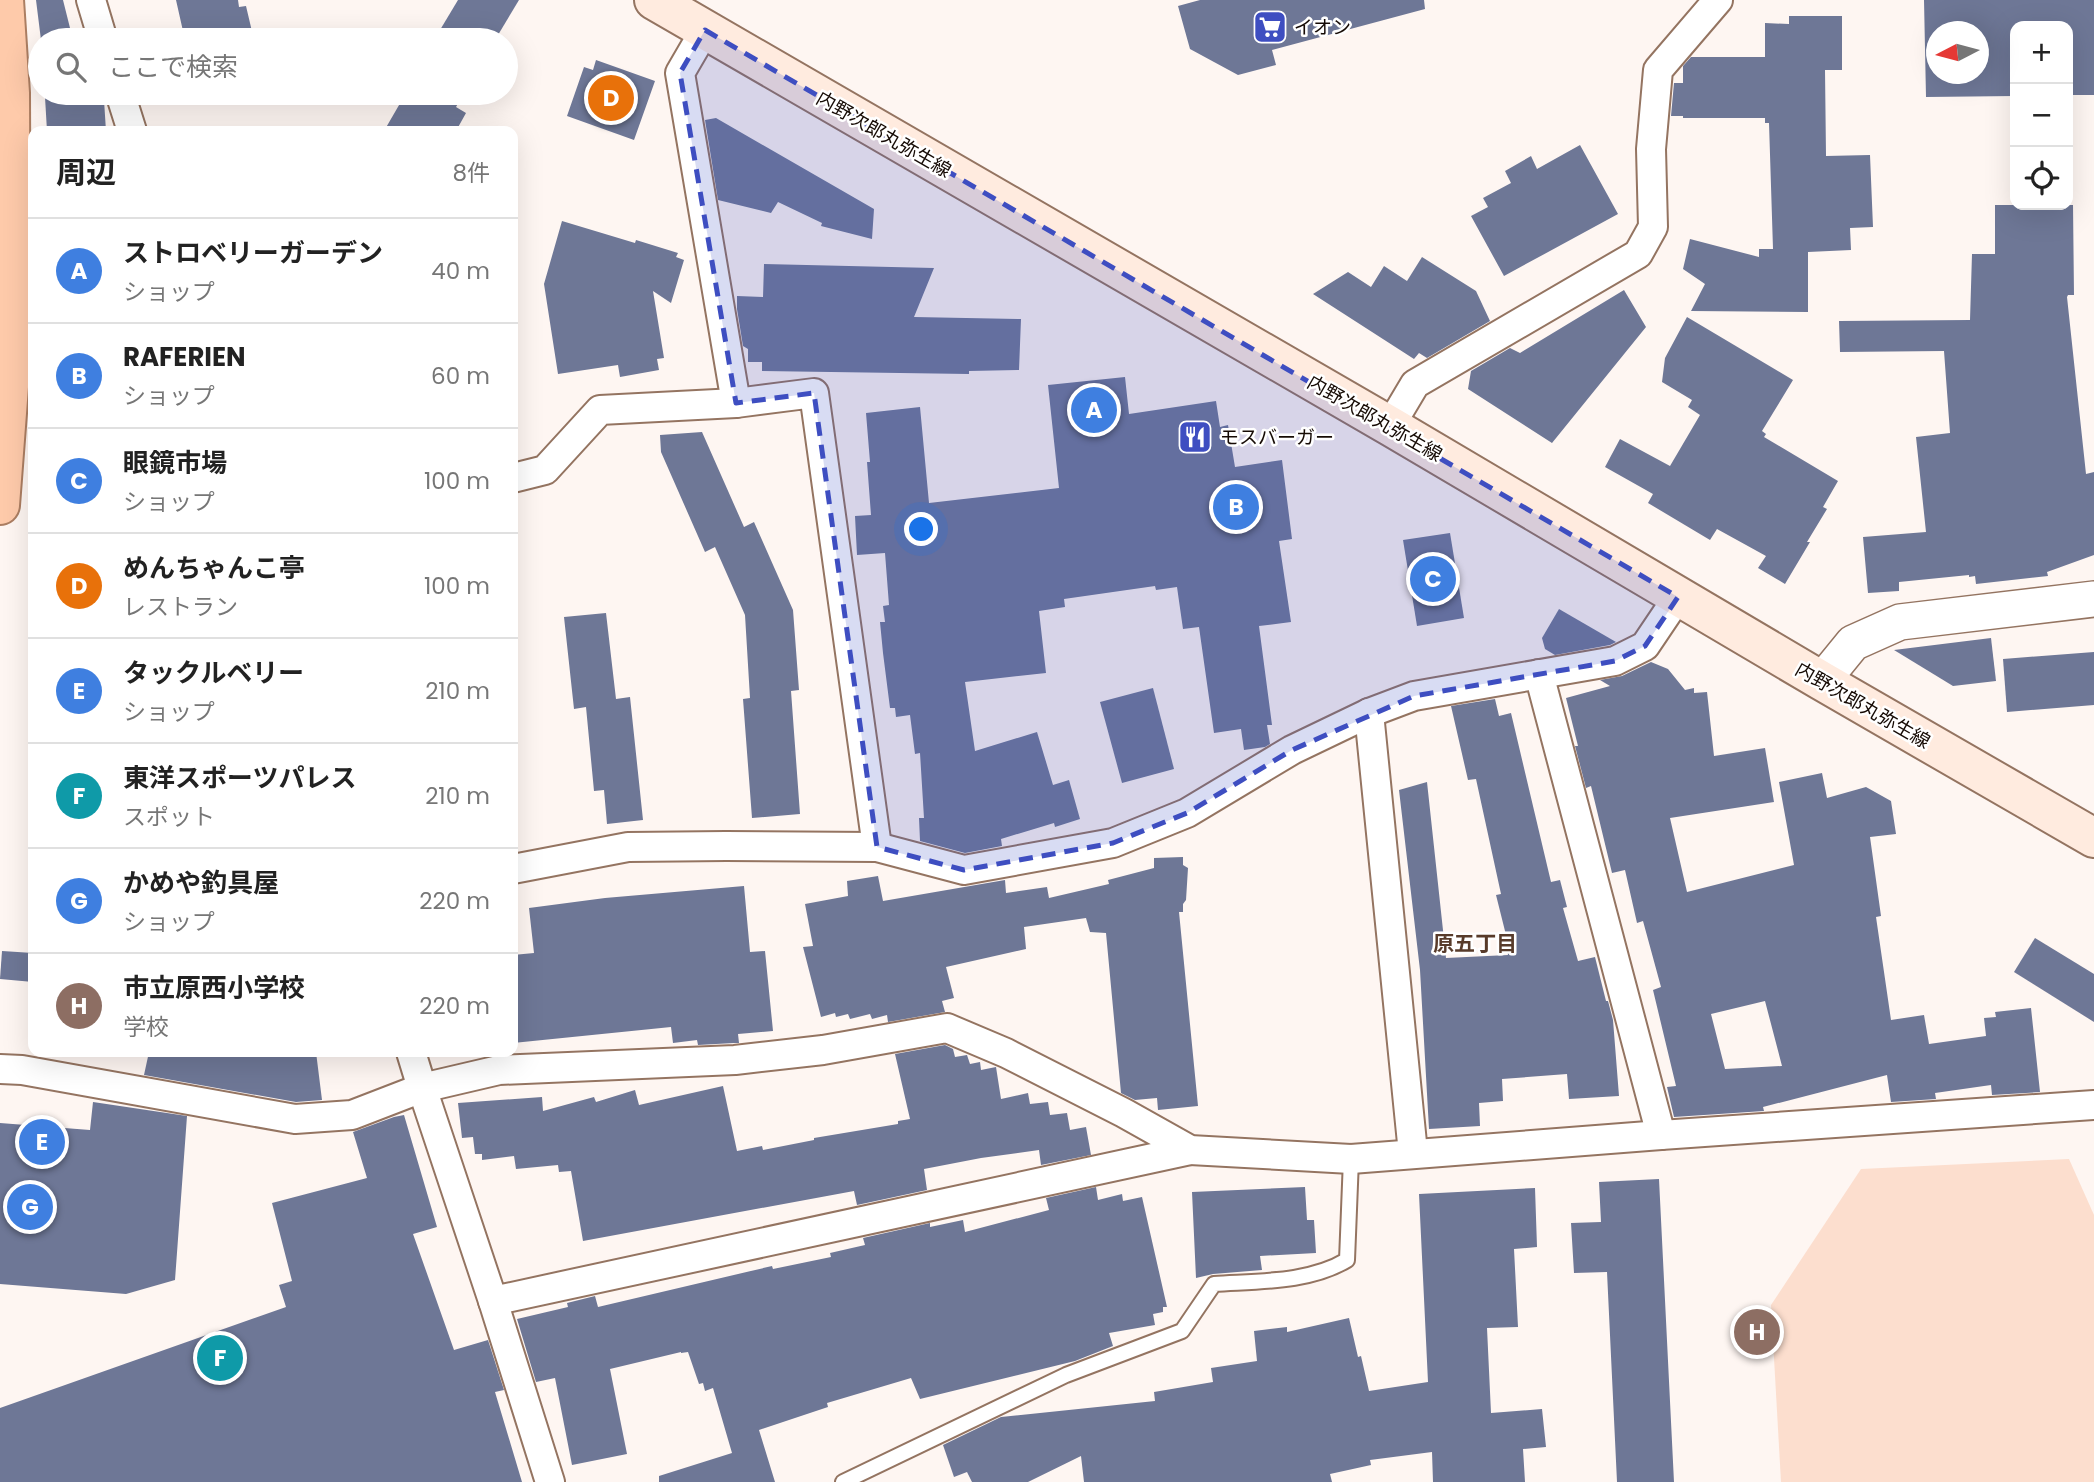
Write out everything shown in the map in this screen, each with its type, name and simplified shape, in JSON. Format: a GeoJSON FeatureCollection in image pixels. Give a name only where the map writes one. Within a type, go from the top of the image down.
{"type":"FeatureCollection","features":[{"type":"Feature","properties":{"kind":"highway"},"geometry":{"type":"LineString","coordinates":[[0,505],[11,360],[10,93],[4,0]]}},
{"type":"Feature","properties":{"kind":"main road","name":"内野次郎丸弥生線"},"geometry":{"type":"LineString","coordinates":[[654,0],[2094,838]]}},
{"type":"Feature","properties":{"kind":"street"},"geometry":{"type":"LineString","coordinates":[[91,0],[99,28]]}},
{"type":"Feature","properties":{"kind":"street"},"geometry":{"type":"LineString","coordinates":[[1390,426],[1415,384],[1638,254],[1653,227],[1651,149],[1658,70],[1718,0]]}},
{"type":"Feature","properties":{"kind":"street"},"geometry":{"type":"LineString","coordinates":[[705,30],[680,73],[736,402]]}},
{"type":"Feature","properties":{"kind":"street"},"geometry":{"type":"LineString","coordinates":[[124,105],[130,126]]}},
{"type":"Feature","properties":{"kind":"street"},"geometry":{"type":"LineString","coordinates":[[518,477],[545,470],[600,410],[736,402],[814,393],[877,848]]}},
{"type":"Feature","properties":{"kind":"street"},"geometry":{"type":"LineString","coordinates":[[518,868],[628,846],[877,848],[964,870],[1113,843],[1186,813],[1293,750],[1369,713],[1414,696],[1615,661],[1645,646],[1678,597]]}},
{"type":"Feature","properties":{"kind":"street"},"geometry":{"type":"LineString","coordinates":[[1822,681],[1853,643],[1900,622],[2094,599]]}},
{"type":"Feature","properties":{"kind":"street"},"geometry":{"type":"LineString","coordinates":[[1539,674],[1661,1135]]}},
{"type":"Feature","properties":{"kind":"street"},"geometry":{"type":"LineString","coordinates":[[1369,713],[1413,1153]]}},
{"type":"Feature","properties":{"kind":"street"},"geometry":{"type":"LineString","coordinates":[[0,1069],[22,1070],[295,1119],[352,1115],[422,1088],[499,1070],[735,1060],[823,1050],[947,1028],[1006,1053],[1190,1150]]}},
{"type":"Feature","properties":{"kind":"street"},"geometry":{"type":"LineString","coordinates":[[413,1057],[550,1482]]}},
{"type":"Feature","properties":{"kind":"street"},"geometry":{"type":"LineString","coordinates":[[493,1301],[1190,1150],[1350,1159],[2094,1105]]}},
{"type":"Feature","properties":{"kind":"lane"},"geometry":{"type":"LineString","coordinates":[[843,1482],[1066,1375],[1182,1331],[1214,1284],[1292,1278],[1334,1267],[1347,1260],[1350,1159]]}},
{"type":"Feature","properties":{"kind":"highlighted area"},"geometry":{"type":"Polygon","coordinates":[[[705,30],[1678,597],[1645,646],[1615,661],[1414,696],[1292,750],[1187,813],[1113,843],[964,870],[877,847],[814,393],[736,403],[680,73],[705,30]]]}},
{"type":"Feature","properties":{"kind":"shaded area"},"geometry":{"type":"Polygon","coordinates":[[[2069,1159],[2094,1215],[2094,1482],[1781,1482],[1771,1305],[1861,1169],[2069,1159]]]}},
{"type":"Feature","properties":{"kind":"building"},"geometry":{"type":"Polygon","coordinates":[[[36,0],[63,0],[70,28],[40,28],[36,0]]]}},
{"type":"Feature","properties":{"kind":"building"},"geometry":{"type":"Polygon","coordinates":[[[176,0],[238,0],[239,7],[246,6],[251,28],[182,28],[176,0]]]}},
{"type":"Feature","properties":{"kind":"building"},"geometry":{"type":"Polygon","coordinates":[[[458,0],[519,0],[502,28],[441,28],[458,0]]]}},
{"type":"Feature","properties":{"kind":"building","name":"イオン"},"geometry":{"type":"Polygon","coordinates":[[[1200,0],[1424,0],[1425,9],[1272,50],[1276,65],[1238,75],[1190,49],[1178,6],[1200,0]]]}},
{"type":"Feature","properties":{"kind":"building"},"geometry":{"type":"Polygon","coordinates":[[[1924,0],[2094,0],[2094,95],[2073,95],[2073,21],[2010,21],[2010,96],[1926,97],[1924,0]]]}},
{"type":"Feature","properties":{"kind":"building"},"geometry":{"type":"Polygon","coordinates":[[[1789,16],[1842,16],[1842,70],[1825,70],[1826,156],[1870,155],[1873,227],[1850,228],[1851,250],[1808,252],[1808,312],[1691,311],[1705,284],[1683,269],[1690,239],[1759,257],[1759,249],[1773,249],[1769,123],[1765,123],[1765,118],[1671,116],[1674,83],[1683,83],[1683,66],[1691,57],[1765,57],[1765,23],[1789,24],[1789,16]]]}},
{"type":"Feature","properties":{"kind":"building"},"geometry":{"type":"Polygon","coordinates":[[[596,60],[655,81],[634,140],[567,116],[584,67],[593,70],[596,60]]]}},
{"type":"Feature","properties":{"kind":"building"},"geometry":{"type":"Polygon","coordinates":[[[45,105],[104,105],[106,126],[47,126],[45,105]]]}},
{"type":"Feature","properties":{"kind":"building"},"geometry":{"type":"Polygon","coordinates":[[[399,105],[457,105],[456,107],[466,113],[459,126],[387,126],[399,105]]]}},
{"type":"Feature","properties":{"kind":"building"},"geometry":{"type":"Polygon","coordinates":[[[716,118],[874,209],[872,239],[821,226],[822,223],[778,202],[771,213],[718,200],[705,120],[716,118]]]}},
{"type":"Feature","properties":{"kind":"building"},"geometry":{"type":"Polygon","coordinates":[[[1580,145],[1618,214],[1504,276],[1471,216],[1488,207],[1483,198],[1511,183],[1505,171],[1531,156],[1537,169],[1580,145]]]}},
{"type":"Feature","properties":{"kind":"building"},"geometry":{"type":"Polygon","coordinates":[[[1995,205],[2010,205],[2010,210],[2073,210],[2073,205],[2074,295],[2067,297],[2086,474],[2094,472],[2094,555],[2047,572],[2048,576],[1976,584],[1975,576],[1969,575],[1899,582],[1899,591],[1868,593],[1863,537],[1926,532],[1916,437],[1950,433],[1944,351],[1840,352],[1839,321],[1970,320],[1972,254],[1995,254],[1995,205]]]}},
{"type":"Feature","properties":{"kind":"building"},"geometry":{"type":"Polygon","coordinates":[[[562,221],[678,253],[676,257],[684,260],[671,303],[653,291],[664,358],[657,359],[659,370],[620,377],[618,365],[558,374],[544,284],[562,221]]]}},
{"type":"Feature","properties":{"kind":"building"},"geometry":{"type":"Polygon","coordinates":[[[1422,257],[1476,291],[1490,321],[1427,358],[1419,353],[1414,359],[1313,294],[1348,272],[1371,287],[1384,266],[1407,281],[1422,257]]]}},
{"type":"Feature","properties":{"kind":"building"},"geometry":{"type":"Polygon","coordinates":[[[764,264],[934,268],[914,317],[1021,319],[1019,370],[969,371],[969,374],[762,371],[762,362],[748,362],[748,349],[743,346],[737,296],[763,297],[764,264]]]}},
{"type":"Feature","properties":{"kind":"building"},"geometry":{"type":"Polygon","coordinates":[[[1624,290],[1646,327],[1552,443],[1468,389],[1471,371],[1510,348],[1520,353],[1624,290]]]}},
{"type":"Feature","properties":{"kind":"building"},"geometry":{"type":"Polygon","coordinates":[[[1687,317],[1793,380],[1762,431],[1766,434],[1764,437],[1838,481],[1823,507],[1827,509],[1785,584],[1758,568],[1766,556],[1717,529],[1710,540],[1648,503],[1653,494],[1605,467],[1620,439],[1670,466],[1700,415],[1688,407],[1692,400],[1662,382],[1665,358],[1687,317]]]}},
{"type":"Feature","properties":{"kind":"building"},"geometry":{"type":"Polygon","coordinates":[[[1125,377],[1129,414],[1216,401],[1220,427],[1228,425],[1235,467],[1282,460],[1292,539],[1279,541],[1291,622],[1259,626],[1272,725],[1267,725],[1270,744],[1244,750],[1241,729],[1214,733],[1199,627],[1183,629],[1177,587],[1156,590],[1155,586],[1064,599],[1065,607],[1039,611],[1046,673],[965,682],[975,751],[1037,732],[1053,785],[1069,780],[1080,819],[1055,827],[1054,823],[1001,839],[1002,846],[965,853],[920,841],[919,818],[924,818],[920,753],[915,754],[910,715],[896,717],[895,708],[890,708],[883,653],[880,622],[885,622],[883,606],[889,605],[885,553],[857,555],[855,516],[871,515],[866,413],[920,407],[929,503],[1059,488],[1048,385],[1125,377]]]}},
{"type":"Feature","properties":{"kind":"building"},"geometry":{"type":"Polygon","coordinates":[[[702,432],[744,527],[754,522],[793,610],[799,690],[791,691],[800,814],[752,818],[743,699],[750,698],[745,615],[715,547],[705,552],[661,452],[660,435],[702,432]]]}},
{"type":"Feature","properties":{"kind":"building"},"geometry":{"type":"Polygon","coordinates":[[[1450,533],[1464,618],[1417,626],[1403,540],[1450,533]]]}},
{"type":"Feature","properties":{"kind":"building"},"geometry":{"type":"Polygon","coordinates":[[[1559,609],[1616,642],[1555,655],[1545,649],[1542,638],[1559,609]]]}},
{"type":"Feature","properties":{"kind":"building"},"geometry":{"type":"Polygon","coordinates":[[[606,613],[616,699],[630,697],[643,820],[607,824],[604,790],[594,791],[586,707],[574,709],[564,617],[606,613]]]}},
{"type":"Feature","properties":{"kind":"building"},"geometry":{"type":"Polygon","coordinates":[[[1991,638],[1996,681],[1953,686],[1894,650],[1991,638]]]}},
{"type":"Feature","properties":{"kind":"building"},"geometry":{"type":"Polygon","coordinates":[[[2094,652],[2094,705],[2007,712],[2003,659],[2094,652]]]}},
{"type":"Feature","properties":{"kind":"building"},"geometry":{"type":"Polygon","coordinates":[[[1651,662],[1668,669],[1685,690],[1694,688],[1694,693],[1707,692],[1714,756],[1765,748],[1774,802],[1670,818],[1687,892],[1794,865],[1779,782],[1822,773],[1827,798],[1866,787],[1891,801],[1896,834],[1870,837],[1881,916],[1876,917],[1891,1020],[1924,1015],[1929,1044],[1986,1036],[1984,1018],[1996,1017],[1995,1012],[2031,1008],[2040,1092],[1992,1095],[1991,1085],[1935,1093],[1936,1099],[1891,1102],[1887,1075],[1763,1107],[1764,1111],[1674,1117],[1667,1087],[1676,1086],[1653,990],[1661,987],[1643,921],[1637,923],[1625,870],[1612,873],[1591,786],[1586,788],[1566,698],[1610,686],[1600,680],[1622,676],[1651,662]],[[1765,1001],[1711,1014],[1725,1069],[1782,1066],[1765,1001]]]}},
{"type":"Feature","properties":{"kind":"building"},"geometry":{"type":"Polygon","coordinates":[[[1153,688],[1174,769],[1122,783],[1100,702],[1153,688]]]}},
{"type":"Feature","properties":{"kind":"building"},"geometry":{"type":"Polygon","coordinates":[[[1495,699],[1499,716],[1511,713],[1551,882],[1560,880],[1567,907],[1563,908],[1578,961],[1595,957],[1613,1020],[1619,1096],[1569,1099],[1567,1074],[1502,1079],[1503,1101],[1479,1103],[1480,1126],[1429,1129],[1420,970],[1399,790],[1427,782],[1446,958],[1508,955],[1496,895],[1501,894],[1476,779],[1468,780],[1451,706],[1495,699]]]}},
{"type":"Feature","properties":{"kind":"building"},"geometry":{"type":"Polygon","coordinates":[[[1183,857],[1183,865],[1188,868],[1186,900],[1183,912],[1179,912],[1198,1106],[1158,1110],[1157,1098],[1135,1100],[1121,1093],[1106,933],[1090,932],[1086,918],[1024,927],[1026,949],[946,967],[954,998],[942,1001],[945,1012],[888,1022],[887,1015],[872,1019],[870,1014],[850,1019],[848,1014],[836,1017],[835,1013],[821,1017],[803,947],[813,946],[805,904],[848,896],[847,881],[878,876],[883,901],[1005,880],[1006,893],[1047,887],[1049,898],[1109,884],[1108,880],[1154,868],[1154,858],[1183,857]]]}},
{"type":"Feature","properties":{"kind":"building"},"geometry":{"type":"Polygon","coordinates":[[[744,886],[750,952],[765,951],[773,1031],[738,1034],[739,1043],[698,1045],[697,1040],[673,1043],[671,1027],[518,1042],[518,955],[534,953],[529,908],[605,898],[744,886]]]}},
{"type":"Feature","properties":{"kind":"building"},"geometry":{"type":"Polygon","coordinates":[[[2035,938],[2094,974],[2094,1022],[2014,972],[2035,938]]]}},
{"type":"Feature","properties":{"kind":"building"},"geometry":{"type":"Polygon","coordinates":[[[2,951],[28,953],[28,982],[0,979],[2,951]]]}},
{"type":"Feature","properties":{"kind":"building"},"geometry":{"type":"Polygon","coordinates":[[[945,1045],[953,1049],[955,1057],[967,1055],[970,1064],[980,1062],[981,1070],[996,1067],[1001,1099],[1028,1093],[1030,1104],[1048,1102],[1050,1115],[1067,1113],[1070,1130],[1086,1127],[1091,1155],[1041,1165],[1039,1150],[981,1158],[924,1169],[927,1190],[857,1205],[854,1191],[583,1241],[571,1171],[559,1172],[558,1165],[516,1169],[514,1156],[482,1160],[482,1154],[475,1154],[473,1137],[462,1138],[458,1103],[542,1097],[543,1111],[594,1097],[596,1102],[635,1090],[639,1105],[723,1086],[737,1151],[762,1146],[763,1150],[814,1138],[898,1124],[898,1121],[910,1119],[895,1054],[945,1045]]]}},
{"type":"Feature","properties":{"kind":"building"},"geometry":{"type":"Polygon","coordinates":[[[148,1057],[317,1057],[322,1100],[296,1102],[144,1075],[148,1057]]]}},
{"type":"Feature","properties":{"kind":"building"},"geometry":{"type":"Polygon","coordinates":[[[93,1102],[187,1116],[175,1280],[126,1294],[0,1284],[0,1123],[90,1130],[93,1102]]]}},
{"type":"Feature","properties":{"kind":"building"},"geometry":{"type":"Polygon","coordinates":[[[404,1115],[437,1227],[413,1234],[454,1350],[488,1340],[504,1390],[495,1392],[522,1482],[0,1482],[0,1408],[286,1307],[279,1285],[292,1281],[272,1203],[367,1178],[353,1132],[404,1115]]]}},
{"type":"Feature","properties":{"kind":"building"},"geometry":{"type":"Polygon","coordinates":[[[1659,1179],[1674,1482],[1617,1482],[1607,1272],[1574,1273],[1571,1223],[1601,1222],[1599,1182],[1659,1179]]]}},
{"type":"Feature","properties":{"kind":"building"},"geometry":{"type":"Polygon","coordinates":[[[1096,1187],[1098,1200],[1122,1194],[1123,1201],[1142,1197],[1167,1307],[1163,1307],[1163,1312],[1153,1314],[1155,1325],[1109,1333],[1113,1346],[1075,1361],[920,1399],[911,1378],[827,1403],[828,1407],[759,1430],[775,1482],[659,1482],[659,1476],[732,1453],[713,1388],[705,1391],[703,1383],[699,1384],[688,1352],[610,1369],[627,1454],[572,1465],[555,1378],[536,1382],[517,1319],[568,1307],[567,1303],[595,1296],[598,1307],[772,1266],[773,1269],[831,1257],[830,1253],[865,1245],[863,1238],[930,1223],[930,1227],[963,1220],[965,1232],[1049,1210],[1046,1198],[1096,1187]]]}},
{"type":"Feature","properties":{"kind":"building"},"geometry":{"type":"Polygon","coordinates":[[[1305,1187],[1307,1220],[1314,1220],[1316,1253],[1260,1256],[1262,1270],[1196,1278],[1192,1192],[1305,1187]]]}},
{"type":"Feature","properties":{"kind":"building"},"geometry":{"type":"Polygon","coordinates":[[[1535,1188],[1537,1247],[1514,1249],[1518,1327],[1487,1328],[1491,1413],[1542,1409],[1546,1447],[1523,1449],[1525,1482],[1433,1482],[1432,1452],[1370,1460],[1371,1465],[1330,1474],[1332,1482],[1084,1482],[1081,1456],[1028,1482],[972,1482],[967,1472],[954,1477],[943,1445],[1001,1417],[1155,1401],[1154,1392],[1213,1382],[1211,1368],[1257,1361],[1254,1331],[1287,1327],[1287,1332],[1349,1318],[1369,1391],[1428,1382],[1419,1194],[1535,1188]]]}},
{"type":"Feature","properties":{"kind":"place","name":"イオン"},"geometry":{"type":"Point","coordinates":[1270,27]}},
{"type":"Feature","properties":{"kind":"place","name":"めんちゃんこ亭"},"geometry":{"type":"Point","coordinates":[611,98]}},
{"type":"Feature","properties":{"kind":"place","name":"ストロベリーガーデン"},"geometry":{"type":"Point","coordinates":[1094,410]}},
{"type":"Feature","properties":{"kind":"place","name":"モスバーガー"},"geometry":{"type":"Point","coordinates":[1195,437]}},
{"type":"Feature","properties":{"kind":"place","name":"RAFERIEN"},"geometry":{"type":"Point","coordinates":[1236,507]}},
{"type":"Feature","properties":{"kind":"place","name":"眼鏡市場"},"geometry":{"type":"Point","coordinates":[1433,579]}},
{"type":"Feature","properties":{"kind":"place","name":"タックルベリー"},"geometry":{"type":"Point","coordinates":[42,1142]}},
{"type":"Feature","properties":{"kind":"place","name":"かめや釣具屋"},"geometry":{"type":"Point","coordinates":[30,1207]}},
{"type":"Feature","properties":{"kind":"place","name":"市立原西小学校"},"geometry":{"type":"Point","coordinates":[1757,1332]}},
{"type":"Feature","properties":{"kind":"place","name":"東洋スポーツパレス"},"geometry":{"type":"Point","coordinates":[220,1358]}},
{"type":"Feature","properties":{"kind":"district","name":"原五丁目"},"geometry":{"type":"Point","coordinates":[1475,944]}}]}
